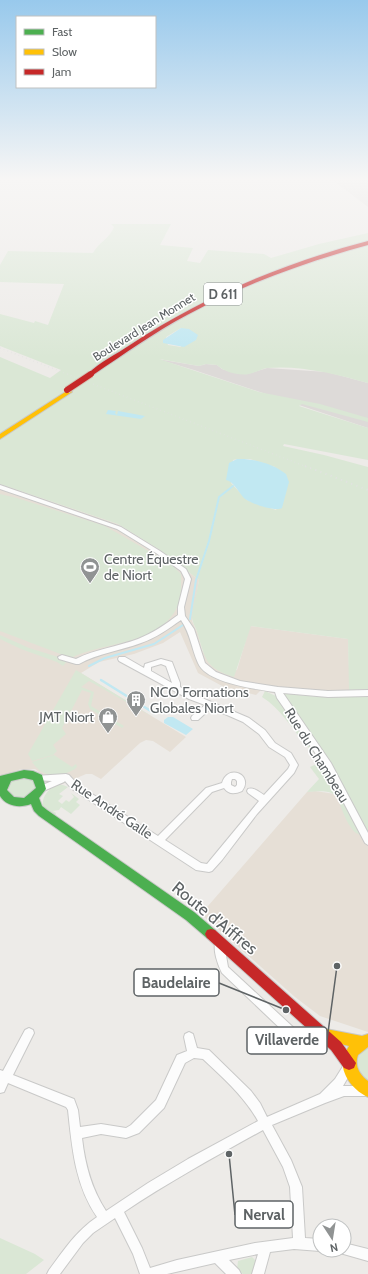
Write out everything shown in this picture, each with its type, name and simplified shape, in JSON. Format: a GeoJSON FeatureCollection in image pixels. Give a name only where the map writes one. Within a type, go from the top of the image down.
{"type":"FeatureCollection","features":[{"type":"Feature","properties":{"kind":"main road","name":"Boulevard Jean Monnet"},"geometry":{"type":"LineString","coordinates":[[0,436],[158,331],[222,297],[291,268],[368,243]]}},
{"type":"Feature","properties":{"kind":"main road"},"geometry":{"type":"LineString","coordinates":[[22,772],[31,773],[38,778],[42,785],[41,789],[34,798],[20,803],[3,800],[1,789],[4,779],[22,772]]}},
{"type":"Feature","properties":{"kind":"main road","name":"Route d'Aiffres"},"geometry":{"type":"LineString","coordinates":[[34,798],[40,810],[165,898],[219,940],[336,1046],[349,1065],[356,1081],[368,1090]]}},
{"type":"Feature","properties":{"kind":"main road","name":"Route d'Aiffres"},"geometry":{"type":"LineString","coordinates":[[20,803],[55,828],[79,838]]}},
{"type":"Feature","properties":{"kind":"main road"},"geometry":{"type":"LineString","coordinates":[[323,1034],[364,1041]]}},
{"type":"Feature","properties":{"kind":"main road"},"geometry":{"type":"LineString","coordinates":[[349,1065],[352,1050],[364,1041]]}},
{"type":"Feature","properties":{"kind":"street"},"geometry":{"type":"LineString","coordinates":[[0,487],[119,528],[158,552],[186,572],[188,579],[182,607],[182,616],[191,630],[202,664],[213,674],[239,683],[278,690],[322,694],[368,693]]}},
{"type":"Feature","properties":{"kind":"street"},"geometry":{"type":"LineString","coordinates":[[62,657],[76,662],[95,653],[141,641],[164,629],[182,616]]}},
{"type":"Feature","properties":{"kind":"street"},"geometry":{"type":"LineString","coordinates":[[122,659],[210,705],[232,713],[253,724],[272,745],[288,755],[294,766],[291,772],[265,800],[251,791]]}},
{"type":"Feature","properties":{"kind":"street"},"geometry":{"type":"LineString","coordinates":[[147,672],[148,666],[161,661],[169,664],[176,683],[176,688]]}},
{"type":"Feature","properties":{"kind":"street","name":"Rue du Chambeau"},"geometry":{"type":"LineString","coordinates":[[278,690],[280,696],[328,765],[368,841]]}},
{"type":"Feature","properties":{"kind":"street"},"geometry":{"type":"LineString","coordinates":[[195,718],[210,705]]}},
{"type":"Feature","properties":{"kind":"street","name":"Rue André Galle"},"geometry":{"type":"LineString","coordinates":[[66,777],[75,787],[199,867],[208,868],[265,800]]}},
{"type":"Feature","properties":{"kind":"street","name":"Rue André Galle"},"geometry":{"type":"LineString","coordinates":[[38,778],[66,777]]}},
{"type":"Feature","properties":{"kind":"street","name":"Rue André Galle"},"geometry":{"type":"LineString","coordinates":[[41,789],[66,777]]}},
{"type":"Feature","properties":{"kind":"street","name":"Rue André Galle"},"geometry":{"type":"LineString","coordinates":[[159,841],[209,790],[225,785]]}},
{"type":"Feature","properties":{"kind":"street"},"geometry":{"type":"LineString","coordinates":[[219,940],[222,963],[225,970],[290,1031],[298,1036],[310,1038],[323,1034]]}},
{"type":"Feature","properties":{"kind":"street"},"geometry":{"type":"LineString","coordinates":[[0,1088],[3,1076],[29,1033]]}},
{"type":"Feature","properties":{"kind":"street"},"geometry":{"type":"LineString","coordinates":[[189,1037],[192,1053]]}},
{"type":"Feature","properties":{"kind":"street"},"geometry":{"type":"LineString","coordinates":[[76,1133],[101,1129],[126,1133],[135,1129],[162,1101],[181,1059],[192,1053],[200,1053],[209,1057],[247,1095],[265,1123],[296,1187],[299,1242]]}},
{"type":"Feature","properties":{"kind":"street"},"geometry":{"type":"LineString","coordinates":[[324,1098],[339,1083],[349,1065]]}},
{"type":"Feature","properties":{"kind":"street"},"geometry":{"type":"LineString","coordinates":[[3,1076],[68,1101],[73,1110],[83,1181],[98,1210],[104,1218]]}},
{"type":"Feature","properties":{"kind":"street"},"geometry":{"type":"LineString","coordinates":[[53,1274],[79,1239],[104,1218],[192,1163],[265,1123],[324,1098],[344,1091],[368,1090]]}},
{"type":"Feature","properties":{"kind":"street"},"geometry":{"type":"LineString","coordinates":[[117,1210],[138,1252],[146,1274]]}},
{"type":"Feature","properties":{"kind":"street"},"geometry":{"type":"LineString","coordinates":[[152,1274],[174,1265],[299,1242],[312,1244]]}},
{"type":"Feature","properties":{"kind":"street"},"geometry":{"type":"LineString","coordinates":[[258,1274],[265,1248]]}},
{"type":"Feature","properties":{"kind":"street"},"geometry":{"type":"LineString","coordinates":[[352,1251],[368,1255]]}},
{"type":"Feature","properties":{"kind":"street"},"geometry":{"type":"LineString","coordinates":[[217,1257],[235,1274]]}},
{"type":"Feature","properties":{"kind":"shaded area"},"geometry":{"type":"Polygon","coordinates":[[[157,359],[199,366],[206,364],[217,365],[222,369],[240,374],[251,373],[267,368],[327,372],[368,383],[368,428],[194,370],[157,359]]]}},
{"type":"Feature","properties":{"kind":"shaded area"},"geometry":{"type":"Polygon","coordinates":[[[0,484],[118,524],[160,550],[199,580],[192,621],[198,634],[202,650],[211,665],[225,674],[237,670],[250,626],[348,639],[350,697],[271,693],[261,690],[256,695],[224,687],[198,673],[180,632],[163,643],[134,654],[99,662],[81,673],[186,737],[170,752],[153,741],[146,740],[140,743],[101,779],[92,774],[86,774],[49,790],[43,775],[35,769],[21,769],[0,777],[0,484]]]}},
{"type":"Feature","properties":{"kind":"shaded area"},"geometry":{"type":"Polygon","coordinates":[[[315,791],[335,794],[339,798],[348,822],[368,837],[368,1032],[320,1016],[295,997],[201,914],[307,792],[315,791]]]}},
{"type":"Feature","properties":{"kind":"green space"},"geometry":{"type":"Polygon","coordinates":[[[105,239],[163,239],[160,245],[193,248],[187,261],[200,263],[208,250],[264,254],[271,258],[339,239],[368,239],[368,383],[305,369],[280,367],[262,369],[245,374],[236,374],[217,365],[206,364],[199,366],[159,359],[259,392],[320,404],[368,418],[368,422],[302,404],[299,406],[368,428],[368,460],[284,444],[283,446],[368,467],[368,689],[349,690],[348,639],[251,626],[234,677],[212,667],[203,651],[192,619],[199,580],[160,550],[118,524],[0,484],[0,357],[50,378],[61,370],[0,346],[0,314],[48,325],[64,284],[0,282],[0,265],[8,251],[93,253],[105,239]],[[181,328],[166,337],[168,345],[181,347],[181,328]],[[250,459],[233,460],[231,483],[247,500],[276,510],[287,488],[275,467],[250,459]]]}},
{"type":"Feature","properties":{"kind":"green space","name":"Centre Équestre de Niort"},"geometry":{"type":"Polygon","coordinates":[[[0,494],[105,526],[171,564],[181,574],[181,586],[178,605],[170,618],[159,628],[145,635],[99,648],[71,658],[0,631],[0,494]]]}},
{"type":"Feature","properties":{"kind":"green space"},"geometry":{"type":"Polygon","coordinates":[[[0,635],[29,648],[68,660],[63,666],[57,662],[21,649],[0,639],[0,635]]]}},
{"type":"Feature","properties":{"kind":"green space"},"geometry":{"type":"Polygon","coordinates":[[[76,670],[153,717],[89,681],[81,687],[94,692],[91,706],[124,726],[122,728],[90,709],[88,704],[91,693],[82,690],[62,728],[66,734],[53,745],[57,751],[53,755],[32,761],[28,754],[76,670]]]}},
{"type":"Feature","properties":{"kind":"green space"},"geometry":{"type":"Polygon","coordinates":[[[265,691],[276,696],[286,694],[320,697],[368,696],[368,837],[357,834],[353,830],[348,823],[339,801],[332,793],[319,791],[307,792],[319,779],[310,767],[323,761],[307,746],[275,707],[262,697],[265,691]]]}},
{"type":"Feature","properties":{"kind":"green space"},"geometry":{"type":"Polygon","coordinates":[[[54,755],[72,767],[76,764],[77,767],[66,773],[52,775],[40,771],[32,762],[54,755]]]}},
{"type":"Feature","properties":{"kind":"green space"},"geometry":{"type":"Polygon","coordinates":[[[21,776],[33,779],[36,788],[27,796],[18,798],[10,794],[8,787],[12,780],[21,776]]]}},
{"type":"Feature","properties":{"kind":"green space"},"geometry":{"type":"Polygon","coordinates":[[[56,785],[68,787],[59,794],[63,796],[58,801],[62,804],[66,800],[69,802],[74,797],[71,793],[79,799],[76,802],[80,805],[71,814],[61,807],[59,810],[53,811],[56,813],[55,816],[43,807],[43,800],[46,794],[56,785]]]}},
{"type":"Feature","properties":{"kind":"green space"},"geometry":{"type":"Polygon","coordinates":[[[368,1047],[368,1083],[360,1074],[357,1060],[359,1055],[368,1047]]]}},
{"type":"Feature","properties":{"kind":"green space"},"geometry":{"type":"Polygon","coordinates":[[[0,1238],[35,1254],[44,1260],[26,1274],[0,1274],[0,1238]]]}},
{"type":"Feature","properties":{"kind":"green space"},"geometry":{"type":"Polygon","coordinates":[[[252,1257],[257,1262],[254,1274],[243,1274],[237,1269],[238,1261],[252,1257]]]}},
{"type":"Feature","properties":{"kind":"water"},"geometry":{"type":"Polygon","coordinates":[[[181,328],[189,329],[198,335],[196,340],[184,347],[163,343],[163,340],[181,328]]]}},
{"type":"Feature","properties":{"kind":"water"},"geometry":{"type":"Polygon","coordinates":[[[108,410],[116,411],[115,413],[117,415],[118,411],[145,416],[141,419],[106,414],[108,410]]]}},
{"type":"Feature","properties":{"kind":"water"},"geometry":{"type":"Polygon","coordinates":[[[237,459],[263,462],[276,467],[286,474],[289,482],[282,508],[268,508],[250,502],[243,497],[233,484],[226,480],[229,463],[237,459]]]}},
{"type":"Feature","properties":{"kind":"water"},"geometry":{"type":"Polygon","coordinates":[[[168,717],[173,717],[193,729],[186,735],[164,723],[164,720],[168,717]]]}},
{"type":"Feature","properties":{"kind":"waterway"},"geometry":{"type":"LineString","coordinates":[[190,619],[196,580],[209,541],[219,497],[233,486]]}},
{"type":"Feature","properties":{"kind":"waterway"},"geometry":{"type":"LineString","coordinates":[[89,666],[105,658],[154,644],[183,625]]}},
{"type":"Feature","properties":{"kind":"waterway"},"geometry":{"type":"LineString","coordinates":[[101,680],[154,713]]}},
{"type":"Feature","properties":{"kind":"railway"},"geometry":{"type":"LineString","coordinates":[[0,348],[307,467]]}},
{"type":"Feature","properties":{"kind":"railway"},"geometry":{"type":"LineString","coordinates":[[305,466],[368,490]]}},
{"type":"Feature","properties":{"kind":"traffic: fast"},"geometry":{"type":"LineString","coordinates":[[0,780],[19,774],[33,775],[38,778],[41,789],[32,799],[21,803],[15,802],[10,800],[2,790],[7,779]]}},
{"type":"Feature","properties":{"kind":"traffic: fast"},"geometry":{"type":"LineString","coordinates":[[34,798],[38,808],[43,813],[190,916],[211,934]]}},
{"type":"Feature","properties":{"kind":"traffic: slow"},"geometry":{"type":"LineString","coordinates":[[0,437],[70,391]]}},
{"type":"Feature","properties":{"kind":"traffic: slow"},"geometry":{"type":"LineString","coordinates":[[326,1035],[361,1042]]}},
{"type":"Feature","properties":{"kind":"traffic: slow"},"geometry":{"type":"LineString","coordinates":[[368,1040],[353,1050],[350,1057],[351,1071],[355,1078],[368,1090]]}},
{"type":"Feature","properties":{"kind":"traffic: jam"},"geometry":{"type":"LineString","coordinates":[[91,374],[162,327],[230,291],[298,264],[368,243]]}},
{"type":"Feature","properties":{"kind":"traffic: jam"},"geometry":{"type":"LineString","coordinates":[[67,390],[91,374]]}},
{"type":"Feature","properties":{"kind":"traffic: jam"},"geometry":{"type":"LineString","coordinates":[[211,934],[336,1046],[349,1063]]}},
{"type":"Feature","properties":{"kind":"place","name":"Centre Équestre de Niort"},"geometry":{"type":"Point","coordinates":[90,584]}},
{"type":"Feature","properties":{"kind":"place","name":"NCO Formations Globales Niort"},"geometry":{"type":"Point","coordinates":[136,717]}},
{"type":"Feature","properties":{"kind":"place","name":"JMT Niort"},"geometry":{"type":"Point","coordinates":[108,734]}},
{"type":"Feature","properties":{"kind":"place","name":"Villaverde"},"geometry":{"type":"Point","coordinates":[337,966]}},
{"type":"Feature","properties":{"kind":"place","name":"Baudelaire"},"geometry":{"type":"Point","coordinates":[286,1010]}},
{"type":"Feature","properties":{"kind":"place","name":"Nerval"},"geometry":{"type":"Point","coordinates":[229,1154]}}]}
